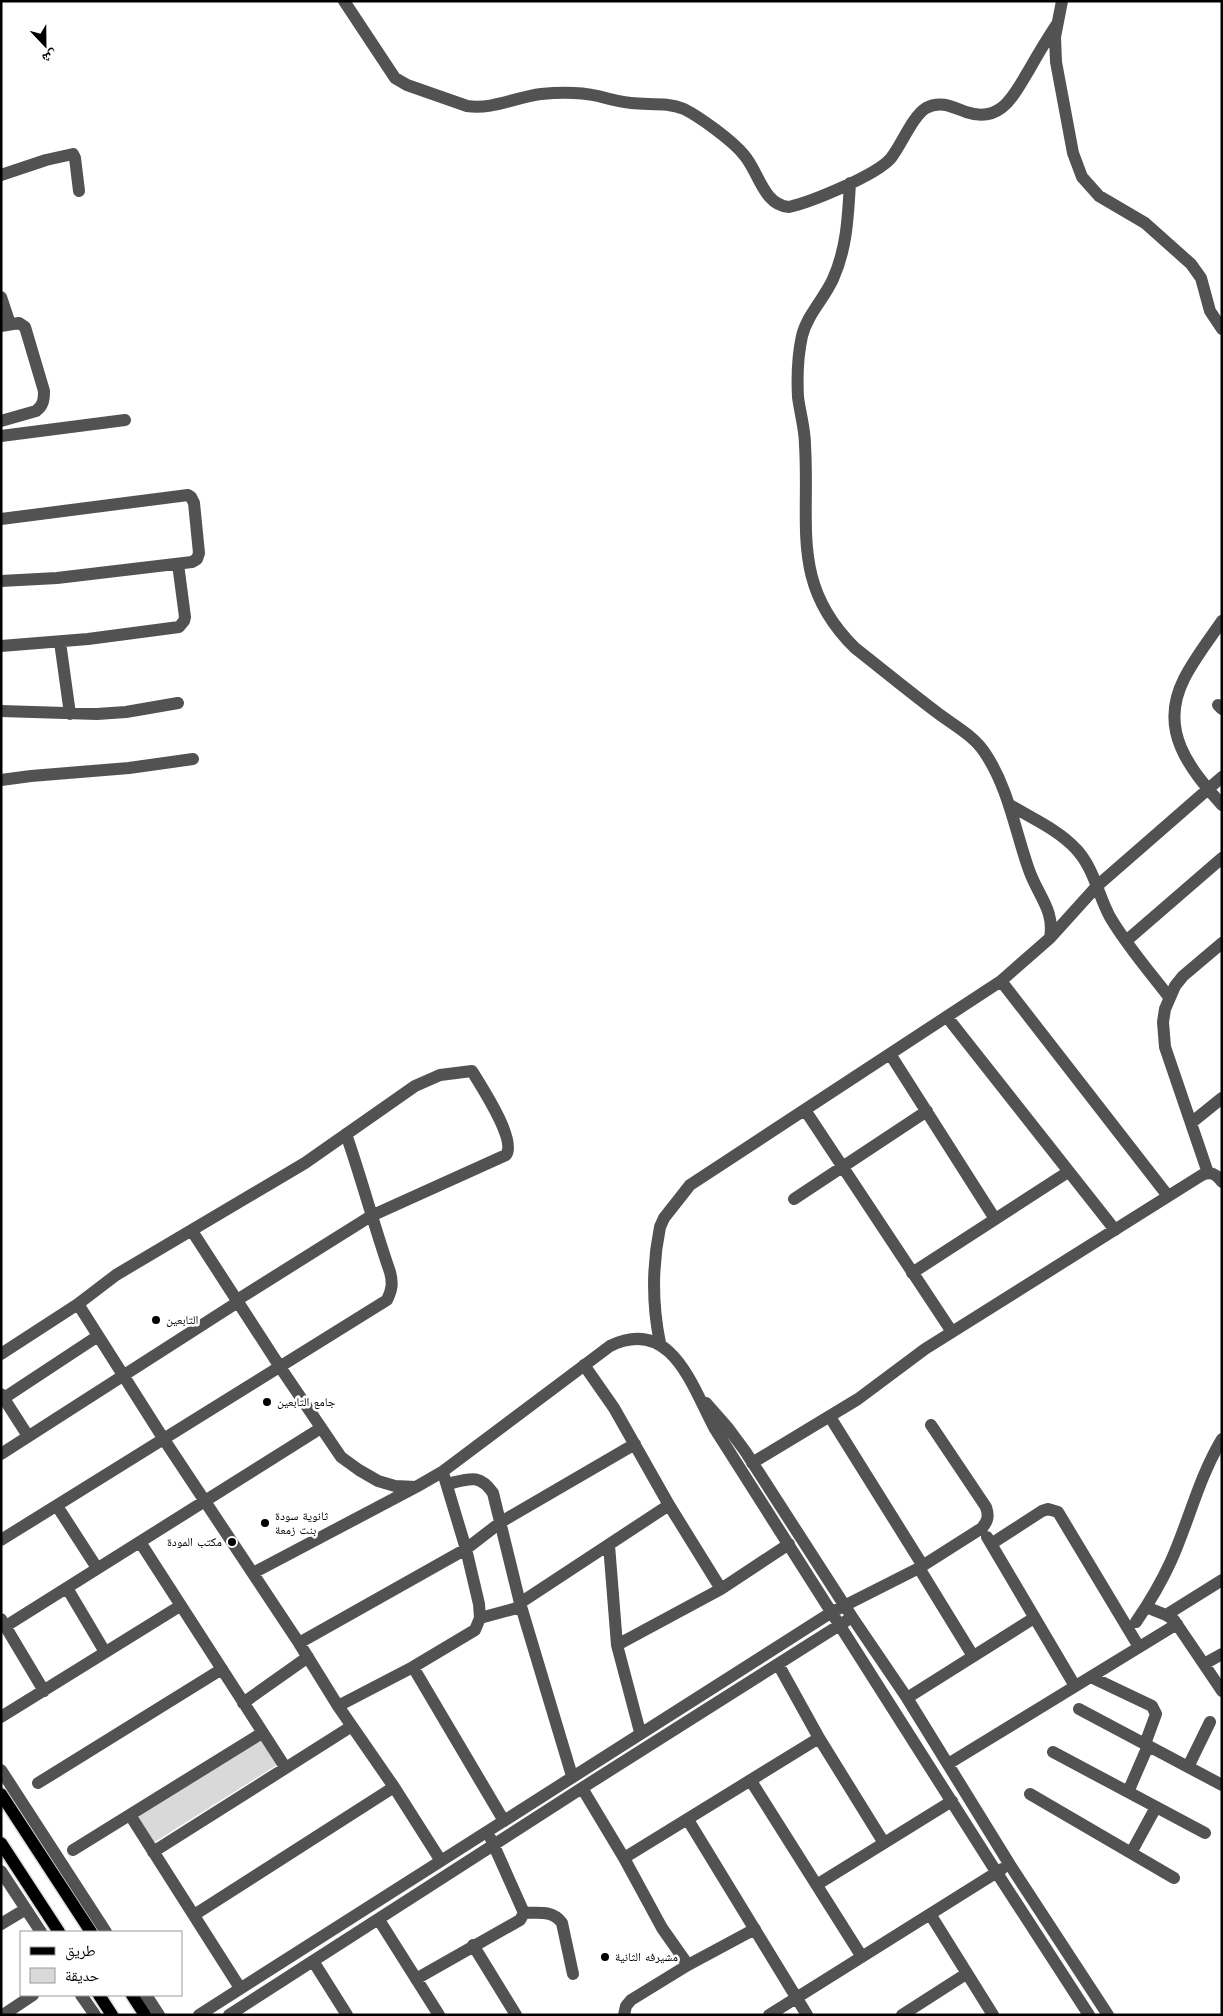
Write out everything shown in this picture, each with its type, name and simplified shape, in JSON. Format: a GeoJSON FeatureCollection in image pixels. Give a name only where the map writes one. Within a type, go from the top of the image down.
{"type":"FeatureCollection","features":[{"type":"Feature","properties":{"kind":"main road"},"geometry":{"type":"LineString","coordinates":[[1,1794],[90,1931]]}},
{"type":"Feature","properties":{"kind":"main road"},"geometry":{"type":"LineString","coordinates":[[1,1843],[58,1931]]}},
{"type":"Feature","properties":{"kind":"main road"},"geometry":{"type":"LineString","coordinates":[[100,1996],[112,2015]]}},
{"type":"Feature","properties":{"kind":"main road"},"geometry":{"type":"LineString","coordinates":[[133,1996],[145,2015]]}},
{"type":"Feature","properties":{"kind":"street"},"geometry":{"type":"LineString","coordinates":[[344,1],[391,73],[402,82],[476,108],[529,95],[557,93],[584,94],[634,104],[677,106],[691,113],[739,149],[750,162],[771,200],[782,207],[795,206],[874,173],[886,163],[918,116],[928,107],[948,105],[972,114],[982,114],[1001,109],[1015,94],[1057,24]]}},
{"type":"Feature","properties":{"kind":"street"},"geometry":{"type":"LineString","coordinates":[[1062,1],[1057,24],[1056,62],[1073,153],[1082,177],[1100,196],[1145,223],[1191,264],[1201,278],[1210,311],[1222,328]]}},
{"type":"Feature","properties":{"kind":"street"},"geometry":{"type":"LineString","coordinates":[[1,175],[46,160],[73,154],[79,191]]}},
{"type":"Feature","properties":{"kind":"street"},"geometry":{"type":"LineString","coordinates":[[850,183],[847,232],[839,264],[826,294],[806,326],[801,346],[798,389],[806,448],[805,537],[809,569],[827,612],[844,638],[977,743],[990,762],[1010,805],[1035,887],[1051,915],[1050,938]]}},
{"type":"Feature","properties":{"kind":"street"},"geometry":{"type":"LineString","coordinates":[[1,297],[6,325],[22,324],[27,331],[44,391],[44,398],[40,408],[36,411],[1,421]]}},
{"type":"Feature","properties":{"kind":"street"},"geometry":{"type":"LineString","coordinates":[[1,436],[125,420]]}},
{"type":"Feature","properties":{"kind":"street"},"geometry":{"type":"LineString","coordinates":[[1,519],[188,495],[194,503],[199,556],[192,562],[178,564],[57,578],[1,581]]}},
{"type":"Feature","properties":{"kind":"street"},"geometry":{"type":"LineString","coordinates":[[1,646],[60,642],[179,627],[185,617],[178,564]]}},
{"type":"Feature","properties":{"kind":"street"},"geometry":{"type":"LineString","coordinates":[[1222,621],[1184,678],[1178,692],[1174,724],[1183,754],[1222,806]]}},
{"type":"Feature","properties":{"kind":"street"},"geometry":{"type":"LineString","coordinates":[[60,642],[70,714]]}},
{"type":"Feature","properties":{"kind":"street"},"geometry":{"type":"LineString","coordinates":[[1,711],[70,714],[126,712],[178,703]]}},
{"type":"Feature","properties":{"kind":"street"},"geometry":{"type":"LineString","coordinates":[[1,780],[130,768],[193,759]]}},
{"type":"Feature","properties":{"kind":"street"},"geometry":{"type":"LineString","coordinates":[[660,1344],[653,1291],[658,1236],[664,1218],[684,1192],[697,1180],[1001,981],[1050,938],[1096,886],[1222,777]]}},
{"type":"Feature","properties":{"kind":"street"},"geometry":{"type":"LineString","coordinates":[[1010,805],[1068,840],[1086,862],[1109,915],[1126,941],[1169,997]]}},
{"type":"Feature","properties":{"kind":"street"},"geometry":{"type":"LineString","coordinates":[[1126,941],[1222,858]]}},
{"type":"Feature","properties":{"kind":"street"},"geometry":{"type":"LineString","coordinates":[[1208,1173],[1165,1047],[1163,1022],[1169,997],[1183,976],[1222,943]]}},
{"type":"Feature","properties":{"kind":"street"},"geometry":{"type":"LineString","coordinates":[[1001,981],[1168,1196]]}},
{"type":"Feature","properties":{"kind":"street"},"geometry":{"type":"LineString","coordinates":[[947,1017],[1115,1230]]}},
{"type":"Feature","properties":{"kind":"street"},"geometry":{"type":"LineString","coordinates":[[890,1054],[995,1220]]}},
{"type":"Feature","properties":{"kind":"street"},"geometry":{"type":"LineString","coordinates":[[1,1354],[78,1304],[116,1275],[305,1163],[423,1081],[440,1075],[472,1071],[496,1109],[509,1146],[506,1154],[371,1216],[1,1454]]}},
{"type":"Feature","properties":{"kind":"street"},"geometry":{"type":"LineString","coordinates":[[1191,1122],[1222,1098]]}},
{"type":"Feature","properties":{"kind":"street"},"geometry":{"type":"LineString","coordinates":[[805,1110],[952,1332]]}},
{"type":"Feature","properties":{"kind":"street"},"geometry":{"type":"LineString","coordinates":[[794,1199],[926,1111]]}},
{"type":"Feature","properties":{"kind":"street"},"geometry":{"type":"LineString","coordinates":[[1,1540],[386,1300],[391,1291],[393,1281],[346,1134]]}},
{"type":"Feature","properties":{"kind":"street"},"geometry":{"type":"LineString","coordinates":[[912,1273],[1068,1172]]}},
{"type":"Feature","properties":{"kind":"street"},"geometry":{"type":"LineString","coordinates":[[752,1463],[830,1417],[868,1392],[912,1358],[1168,1196],[1208,1173],[1214,1174],[1222,1182]]}},
{"type":"Feature","properties":{"kind":"street"},"geometry":{"type":"LineString","coordinates":[[192,1231],[320,1428],[341,1457],[358,1470],[378,1481],[395,1486],[416,1487]]}},
{"type":"Feature","properties":{"kind":"street"},"geometry":{"type":"LineString","coordinates":[[78,1304],[163,1438],[441,1861]]}},
{"type":"Feature","properties":{"kind":"street"},"geometry":{"type":"LineString","coordinates":[[28,1436],[2,1396],[98,1336]]}},
{"type":"Feature","properties":{"kind":"street"},"geometry":{"type":"LineString","coordinates":[[253,1573],[442,1472],[610,1346],[624,1340],[638,1338],[660,1344],[676,1358],[699,1396],[715,1429],[1089,2015]]}},
{"type":"Feature","properties":{"kind":"street"},"geometry":{"type":"LineString","coordinates":[[584,1365],[614,1408],[721,1589]]}},
{"type":"Feature","properties":{"kind":"street"},"geometry":{"type":"LineString","coordinates":[[699,1396],[728,1428],[752,1463],[907,1698],[1010,1864],[1108,2015]]}},
{"type":"Feature","properties":{"kind":"street"},"geometry":{"type":"LineString","coordinates":[[830,1417],[973,1656]]}},
{"type":"Feature","properties":{"kind":"street"},"geometry":{"type":"LineString","coordinates":[[199,2015],[487,1832],[640,1732],[832,1612],[921,1567],[982,1528],[987,1522],[986,1507],[931,1425]]}},
{"type":"Feature","properties":{"kind":"street"},"geometry":{"type":"LineString","coordinates":[[44,1691],[3,1622],[67,1588],[320,1428]]}},
{"type":"Feature","properties":{"kind":"street"},"geometry":{"type":"LineString","coordinates":[[1136,1622],[1171,1561],[1210,1461],[1222,1440]]}},
{"type":"Feature","properties":{"kind":"street"},"geometry":{"type":"LineString","coordinates":[[300,1644],[466,1549],[501,1522],[635,1444]]}},
{"type":"Feature","properties":{"kind":"street"},"geometry":{"type":"LineString","coordinates":[[338,1706],[413,1667],[475,1630],[480,1618],[479,1604],[466,1549],[442,1472]]}},
{"type":"Feature","properties":{"kind":"street"},"geometry":{"type":"LineString","coordinates":[[447,1484],[467,1479],[478,1479],[486,1483],[493,1493],[520,1603],[572,1776]]}},
{"type":"Feature","properties":{"kind":"street"},"geometry":{"type":"LineString","coordinates":[[480,1618],[517,1608],[520,1603],[670,1505]]}},
{"type":"Feature","properties":{"kind":"street"},"geometry":{"type":"LineString","coordinates":[[57,1506],[97,1568]]}},
{"type":"Feature","properties":{"kind":"street"},"geometry":{"type":"LineString","coordinates":[[991,1544],[1042,1511],[1048,1509],[1058,1512],[1139,1647]]}},
{"type":"Feature","properties":{"kind":"street"},"geometry":{"type":"LineString","coordinates":[[982,1528],[1075,1686]]}},
{"type":"Feature","properties":{"kind":"street"},"geometry":{"type":"LineString","coordinates":[[140,1542],[262,1733],[286,1767]]}},
{"type":"Feature","properties":{"kind":"street"},"geometry":{"type":"LineString","coordinates":[[617,1645],[721,1589],[789,1544]]}},
{"type":"Feature","properties":{"kind":"street"},"geometry":{"type":"LineString","coordinates":[[609,1545],[617,1645],[640,1732]]}},
{"type":"Feature","properties":{"kind":"street"},"geometry":{"type":"LineString","coordinates":[[1166,1614],[1222,1580]]}},
{"type":"Feature","properties":{"kind":"street"},"geometry":{"type":"LineString","coordinates":[[67,1588],[105,1652]]}},
{"type":"Feature","properties":{"kind":"street"},"geometry":{"type":"LineString","coordinates":[[1,1716],[180,1606]]}},
{"type":"Feature","properties":{"kind":"street"},"geometry":{"type":"LineString","coordinates":[[1146,1607],[1166,1614],[1177,1624],[1222,1691]]}},
{"type":"Feature","properties":{"kind":"street"},"geometry":{"type":"LineString","coordinates":[[229,2015],[852,1617]]}},
{"type":"Feature","properties":{"kind":"street"},"geometry":{"type":"LineString","coordinates":[[907,1698],[1034,1618]]}},
{"type":"Feature","properties":{"kind":"street"},"geometry":{"type":"LineString","coordinates":[[948,1764],[1177,1624]]}},
{"type":"Feature","properties":{"kind":"street"},"geometry":{"type":"LineString","coordinates":[[1204,1664],[1222,1654]]}},
{"type":"Feature","properties":{"kind":"street"},"geometry":{"type":"LineString","coordinates":[[243,1703],[308,1657]]}},
{"type":"Feature","properties":{"kind":"street"},"geometry":{"type":"LineString","coordinates":[[778,1664],[819,1738],[884,1843]]}},
{"type":"Feature","properties":{"kind":"street"},"geometry":{"type":"LineString","coordinates":[[413,1667],[504,1821]]}},
{"type":"Feature","properties":{"kind":"street"},"geometry":{"type":"LineString","coordinates":[[38,1783],[222,1668]]}},
{"type":"Feature","properties":{"kind":"street"},"geometry":{"type":"LineString","coordinates":[[1090,1677],[1149,1704],[1154,1708],[1156,1714],[1128,1792]]}},
{"type":"Feature","properties":{"kind":"street"},"geometry":{"type":"LineString","coordinates":[[1078,1709],[1222,1785]]}},
{"type":"Feature","properties":{"kind":"street"},"geometry":{"type":"LineString","coordinates":[[1188,1767],[1210,1722]]}},
{"type":"Feature","properties":{"kind":"street"},"geometry":{"type":"LineString","coordinates":[[153,1852],[352,1726]]}},
{"type":"Feature","properties":{"kind":"street"},"geometry":{"type":"LineString","coordinates":[[73,1850],[262,1733]]}},
{"type":"Feature","properties":{"kind":"street"},"geometry":{"type":"LineString","coordinates":[[624,1858],[819,1738]]}},
{"type":"Feature","properties":{"kind":"street"},"geometry":{"type":"LineString","coordinates":[[1053,1752],[1205,1833]]}},
{"type":"Feature","properties":{"kind":"street"},"geometry":{"type":"LineString","coordinates":[[1,1770],[105,1931]]}},
{"type":"Feature","properties":{"kind":"street"},"geometry":{"type":"LineString","coordinates":[[751,1781],[818,1884],[862,1957]]}},
{"type":"Feature","properties":{"kind":"street"},"geometry":{"type":"LineString","coordinates":[[194,1915],[394,1787]]}},
{"type":"Feature","properties":{"kind":"street"},"geometry":{"type":"LineString","coordinates":[[582,1788],[624,1858],[662,1928],[688,1965]]}},
{"type":"Feature","properties":{"kind":"street"},"geometry":{"type":"LineString","coordinates":[[1030,1794],[1174,1878]]}},
{"type":"Feature","properties":{"kind":"street"},"geometry":{"type":"LineString","coordinates":[[818,1884],[952,1801]]}},
{"type":"Feature","properties":{"kind":"street"},"geometry":{"type":"LineString","coordinates":[[1131,1853],[1156,1807]]}},
{"type":"Feature","properties":{"kind":"street"},"geometry":{"type":"LineString","coordinates":[[130,1815],[240,1988]]}},
{"type":"Feature","properties":{"kind":"street"},"geometry":{"type":"LineString","coordinates":[[688,1820],[807,2015]]}},
{"type":"Feature","properties":{"kind":"street"},"geometry":{"type":"LineString","coordinates":[[487,1832],[524,1912]]}},
{"type":"Feature","properties":{"kind":"street"},"geometry":{"type":"LineString","coordinates":[[769,2015],[1010,1864]]}},
{"type":"Feature","properties":{"kind":"street"},"geometry":{"type":"LineString","coordinates":[[1,1870],[40,1931]]}},
{"type":"Feature","properties":{"kind":"street"},"geometry":{"type":"LineString","coordinates":[[1,1924],[26,1909]]}},
{"type":"Feature","properties":{"kind":"street"},"geometry":{"type":"LineString","coordinates":[[416,1979],[520,1920],[524,1912]]}},
{"type":"Feature","properties":{"kind":"street"},"geometry":{"type":"LineString","coordinates":[[524,1912],[549,1913],[558,1917],[562,1924],[572,1974]]}},
{"type":"Feature","properties":{"kind":"street"},"geometry":{"type":"LineString","coordinates":[[930,1914],[993,2015]]}},
{"type":"Feature","properties":{"kind":"street"},"geometry":{"type":"LineString","coordinates":[[379,1920],[439,2015]]}},
{"type":"Feature","properties":{"kind":"street"},"geometry":{"type":"LineString","coordinates":[[624,2015],[626,2006],[631,2000],[688,1965],[755,1929]]}},
{"type":"Feature","properties":{"kind":"street"},"geometry":{"type":"LineString","coordinates":[[473,1945],[516,2015]]}},
{"type":"Feature","properties":{"kind":"street"},"geometry":{"type":"LineString","coordinates":[[313,1961],[347,2015]]}},
{"type":"Feature","properties":{"kind":"street"},"geometry":{"type":"LineString","coordinates":[[902,2015],[966,1974]]}},
{"type":"Feature","properties":{"kind":"street"},"geometry":{"type":"LineString","coordinates":[[3,2015],[32,1996]]}},
{"type":"Feature","properties":{"kind":"street"},"geometry":{"type":"LineString","coordinates":[[82,1996],[95,2015]]}},
{"type":"Feature","properties":{"kind":"street"},"geometry":{"type":"LineString","coordinates":[[147,1996],[159,2015]]}},
{"type":"Feature","properties":{"kind":"green space"},"geometry":{"type":"Polygon","coordinates":[[[261,1739],[277,1765],[153,1843],[136,1816],[261,1739]]]}},
{"type":"Feature","properties":{"kind":"place","name":"التابعين"},"geometry":{"type":"Point","coordinates":[156,1320]}},
{"type":"Feature","properties":{"kind":"place","name":"جامع التابعين"},"geometry":{"type":"Point","coordinates":[267,1402]}},
{"type":"Feature","properties":{"kind":"place","name":"ثانوية سودة بنت زمعة"},"geometry":{"type":"Point","coordinates":[265,1523]}},
{"type":"Feature","properties":{"kind":"place","name":"مكتب المودة"},"geometry":{"type":"Point","coordinates":[232,1542]}},
{"type":"Feature","properties":{"kind":"place","name":"مشيرفه الثانية"},"geometry":{"type":"Point","coordinates":[605,1957]}}]}
